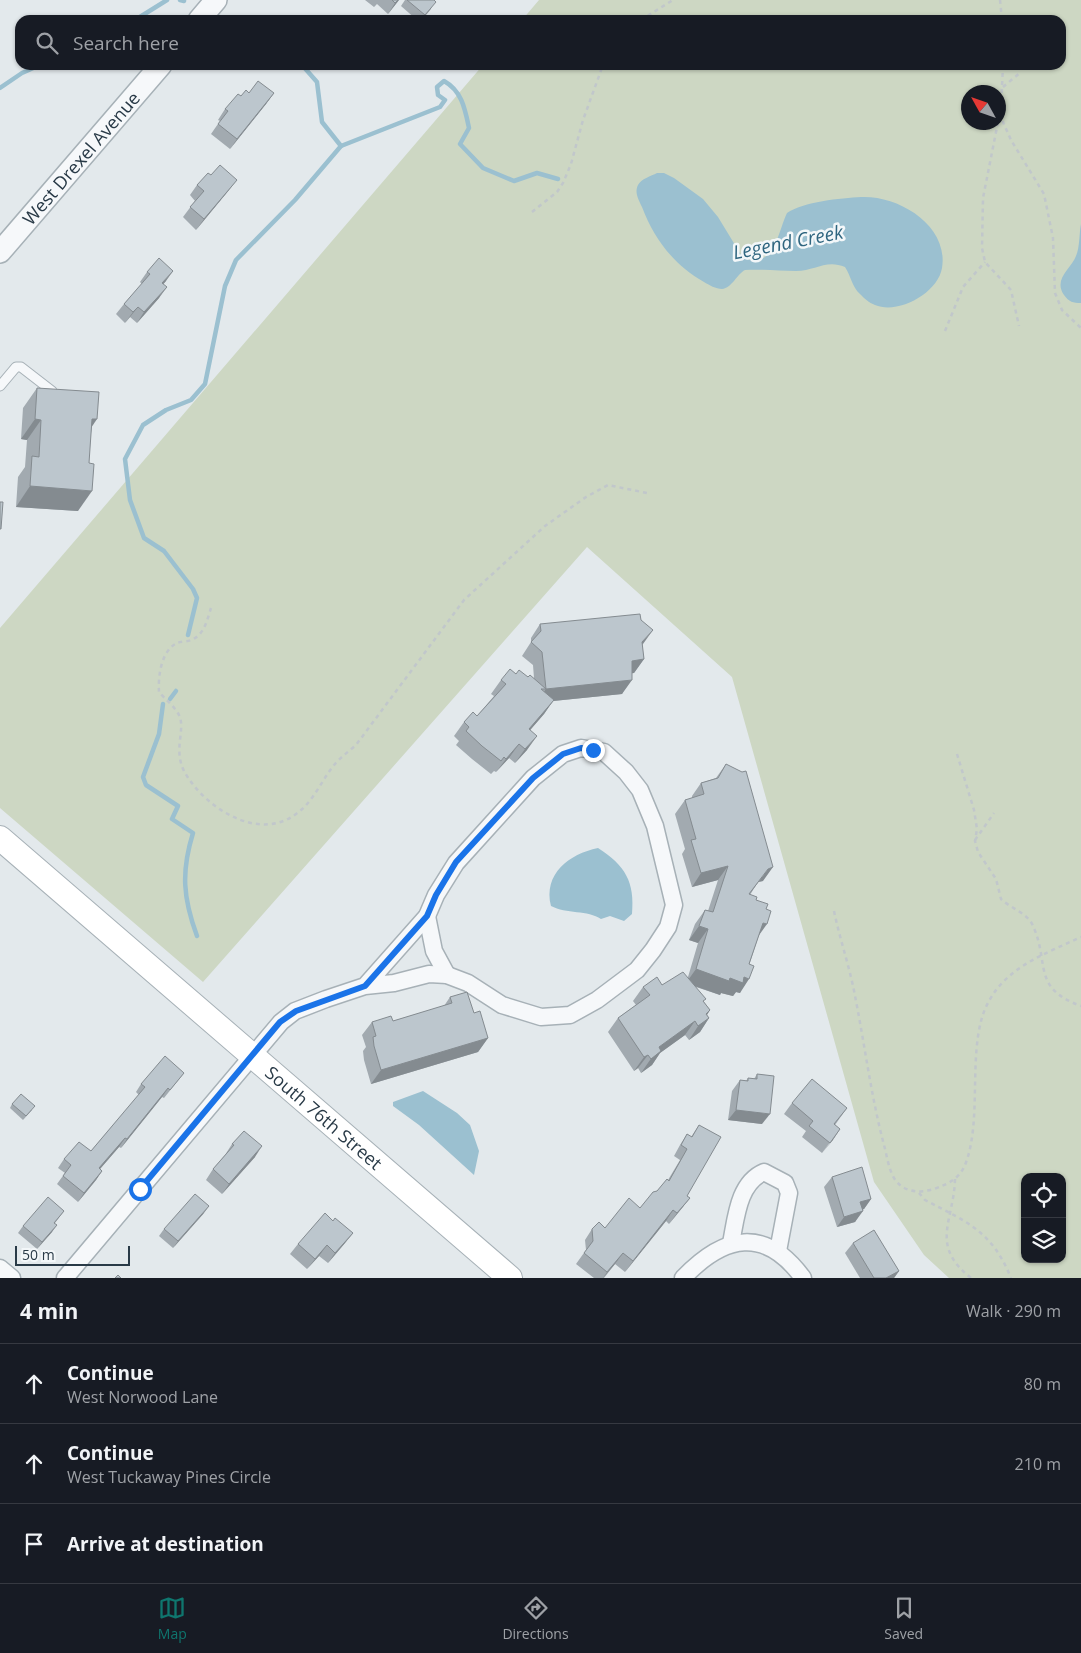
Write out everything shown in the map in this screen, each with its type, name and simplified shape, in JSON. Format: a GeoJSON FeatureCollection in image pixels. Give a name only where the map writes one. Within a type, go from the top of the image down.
{"type":"FeatureCollection","features":[{"type":"Feature","properties":{"kind":"main road","name":"South 76th Street"},"geometry":{"type":"LineString","coordinates":[[0,838],[510,1278]]}},
{"type":"Feature","properties":{"kind":"street"},"geometry":{"type":"LineString","coordinates":[[203,15],[216,0]]}},
{"type":"Feature","properties":{"kind":"street","name":"West Drexel Avenue"},"geometry":{"type":"LineString","coordinates":[[0,252],[157,70]]}},
{"type":"Feature","properties":{"kind":"street"},"geometry":{"type":"LineString","coordinates":[[65,1278],[289,1014],[365,986],[394,983],[429,974],[447,975],[468,983],[502,1005],[541,1017],[570,1016],[597,1000],[637,970],[668,927],[674,905],[655,826],[640,790],[626,772],[604,752],[581,748],[563,754],[533,778],[456,862],[436,895],[427,916],[365,986]]}},
{"type":"Feature","properties":{"kind":"street"},"geometry":{"type":"LineString","coordinates":[[427,916],[434,951],[447,975]]}},
{"type":"Feature","properties":{"kind":"street"},"geometry":{"type":"LineString","coordinates":[[731,1243],[743,1193],[756,1176],[764,1172],[785,1183],[789,1193],[778,1251]]}},
{"type":"Feature","properties":{"kind":"street"},"geometry":{"type":"LineString","coordinates":[[684,1278],[702,1259],[731,1243],[756,1243],[778,1251],[803,1278]]}},
{"type":"Feature","properties":{"kind":"street"},"geometry":{"type":"LineString","coordinates":[[0,1268],[12,1278]]}},
{"type":"Feature","properties":{"kind":"lane"},"geometry":{"type":"LineString","coordinates":[[0,386],[16,368],[22,367],[52,390],[54,405]]}},
{"type":"Feature","properties":{"kind":"path"},"geometry":{"type":"LineString","coordinates":[[649,15],[673,0]]}},
{"type":"Feature","properties":{"kind":"path"},"geometry":{"type":"LineString","coordinates":[[1000,0],[1002,15]]}},
{"type":"Feature","properties":{"kind":"path"},"geometry":{"type":"LineString","coordinates":[[532,212],[557,192],[563,183],[601,70]]}},
{"type":"Feature","properties":{"kind":"path"},"geometry":{"type":"LineString","coordinates":[[1002,85],[1003,70]]}},
{"type":"Feature","properties":{"kind":"path"},"geometry":{"type":"LineString","coordinates":[[1005,85],[1021,72]]}},
{"type":"Feature","properties":{"kind":"path"},"geometry":{"type":"LineString","coordinates":[[1006,129],[1044,194],[1053,238],[1055,293],[1062,310],[1081,328]]}},
{"type":"Feature","properties":{"kind":"path"},"geometry":{"type":"LineString","coordinates":[[996,130],[983,198],[982,232],[985,262],[1011,290],[1019,326]]}},
{"type":"Feature","properties":{"kind":"path"},"geometry":{"type":"LineString","coordinates":[[945,332],[963,287],[985,262]]}},
{"type":"Feature","properties":{"kind":"path"},"geometry":{"type":"LineString","coordinates":[[211,608],[199,635],[194,639],[176,644],[167,651],[163,659],[160,692],[179,715],[181,726],[179,758],[194,786],[225,814],[254,822],[267,823],[282,820],[296,814],[314,795],[330,770],[356,745],[464,600],[509,558],[545,526],[608,485],[647,493]]}},
{"type":"Feature","properties":{"kind":"path"},"geometry":{"type":"LineString","coordinates":[[957,754],[974,810],[975,841],[978,852],[996,879],[1001,899],[1026,916],[1033,924],[1046,981],[1052,990],[1071,1003],[1081,1006]]}},
{"type":"Feature","properties":{"kind":"path"},"geometry":{"type":"LineString","coordinates":[[975,841],[994,812]]}},
{"type":"Feature","properties":{"kind":"path"},"geometry":{"type":"LineString","coordinates":[[834,912],[853,986],[870,1083],[888,1160],[895,1180],[905,1188],[918,1193],[925,1200],[979,1229],[991,1242],[1011,1278]]}},
{"type":"Feature","properties":{"kind":"path"},"geometry":{"type":"LineString","coordinates":[[918,1193],[952,1182],[961,1174],[966,1163],[974,1118],[981,1025],[988,1002],[1000,984],[1014,972],[1041,956],[1081,937]]}},
{"type":"Feature","properties":{"kind":"path"},"geometry":{"type":"LineString","coordinates":[[955,1179],[946,1241],[952,1258],[960,1270],[971,1278]]}},
{"type":"Feature","properties":{"kind":"green space"},"geometry":{"type":"Polygon","coordinates":[[[539,0],[1081,0],[1081,1278],[949,1278],[924,1255],[874,1182],[732,677],[587,547],[203,982],[0,808],[0,628],[479,70],[1066,70],[1066,15],[526,15],[539,0]]]}},
{"type":"Feature","properties":{"kind":"water"},"geometry":{"type":"Polygon","coordinates":[[[657,173],[664,173],[674,178],[703,199],[718,217],[743,258],[754,260],[762,259],[769,254],[778,238],[787,213],[794,209],[822,201],[861,197],[890,201],[905,207],[918,216],[938,238],[942,253],[942,268],[939,277],[933,286],[916,300],[895,307],[884,307],[869,302],[855,288],[845,267],[832,264],[803,271],[745,270],[726,288],[715,288],[683,268],[674,259],[659,240],[647,219],[637,196],[637,188],[641,181],[657,173]]]}},
{"type":"Feature","properties":{"kind":"water"},"geometry":{"type":"Polygon","coordinates":[[[1081,224],[1081,303],[1068,299],[1061,289],[1061,284],[1064,274],[1076,256],[1081,224]]]}},
{"type":"Feature","properties":{"kind":"water"},"geometry":{"type":"Polygon","coordinates":[[[598,848],[615,861],[626,875],[630,884],[633,903],[632,914],[624,921],[610,916],[601,919],[590,914],[563,910],[551,906],[551,884],[561,867],[577,855],[598,848]]]}},
{"type":"Feature","properties":{"kind":"water"},"geometry":{"type":"Polygon","coordinates":[[[423,1091],[457,1113],[470,1125],[479,1151],[474,1175],[419,1125],[393,1106],[393,1102],[423,1091]]]}},
{"type":"Feature","properties":{"kind":"building"},"geometry":{"type":"Polygon","coordinates":[[[407,0],[434,0],[436,2],[425,15],[407,0]]]}},
{"type":"Feature","properties":{"kind":"building"},"geometry":{"type":"Polygon","coordinates":[[[258,81],[274,93],[237,139],[218,124],[228,111],[225,109],[238,94],[241,96],[246,90],[249,93],[258,81]]]}},
{"type":"Feature","properties":{"kind":"building"},"geometry":{"type":"Polygon","coordinates":[[[220,165],[237,180],[204,219],[190,207],[204,191],[197,185],[208,173],[211,175],[220,165]]]}},
{"type":"Feature","properties":{"kind":"building"},"geometry":{"type":"Polygon","coordinates":[[[159,258],[173,271],[162,283],[167,287],[144,312],[138,307],[133,312],[124,304],[150,274],[147,272],[159,258]]]}},
{"type":"Feature","properties":{"kind":"building"},"geometry":{"type":"Polygon","coordinates":[[[37,388],[99,392],[97,419],[92,419],[89,463],[94,464],[92,491],[30,486],[32,456],[39,457],[41,420],[35,419],[37,388]]]}},
{"type":"Feature","properties":{"kind":"building"},"geometry":{"type":"Polygon","coordinates":[[[0,502],[3,502],[1,529],[0,529],[0,502]]]}},
{"type":"Feature","properties":{"kind":"building"},"geometry":{"type":"Polygon","coordinates":[[[640,614],[641,620],[653,630],[642,642],[644,659],[632,661],[632,680],[546,689],[542,652],[531,642],[541,631],[540,624],[640,614]]]}},
{"type":"Feature","properties":{"kind":"building"},"geometry":{"type":"Polygon","coordinates":[[[510,669],[516,674],[519,670],[528,677],[530,675],[546,689],[541,689],[554,700],[529,729],[537,736],[525,749],[519,744],[506,759],[504,757],[501,761],[466,731],[469,727],[464,722],[473,712],[477,716],[506,684],[501,680],[510,669]]]}},
{"type":"Feature","properties":{"kind":"building"},"geometry":{"type":"Polygon","coordinates":[[[726,764],[742,772],[746,771],[773,867],[768,869],[749,894],[757,897],[756,900],[768,904],[766,909],[771,911],[767,924],[763,923],[749,964],[754,966],[749,979],[744,977],[743,983],[730,978],[729,981],[696,969],[708,929],[699,926],[705,910],[713,912],[728,866],[701,873],[691,840],[696,839],[685,800],[704,794],[701,783],[718,778],[726,764]]]}},
{"type":"Feature","properties":{"kind":"building"},"geometry":{"type":"Polygon","coordinates":[[[683,972],[706,999],[703,1001],[710,1010],[706,1014],[709,1018],[698,1026],[695,1021],[659,1047],[661,1051],[651,1059],[648,1055],[644,1057],[618,1018],[650,995],[643,987],[657,977],[662,985],[683,972]]]}},
{"type":"Feature","properties":{"kind":"building"},"geometry":{"type":"Polygon","coordinates":[[[467,992],[474,1013],[480,1011],[488,1038],[381,1070],[374,1046],[373,1037],[376,1036],[372,1022],[391,1016],[393,1021],[452,1003],[450,997],[467,992]]]}},
{"type":"Feature","properties":{"kind":"building"},"geometry":{"type":"Polygon","coordinates":[[[165,1056],[184,1073],[170,1090],[168,1088],[127,1139],[125,1138],[99,1168],[102,1171],[84,1193],[63,1176],[71,1165],[64,1159],[79,1142],[91,1151],[145,1087],[141,1084],[165,1056]]]}},
{"type":"Feature","properties":{"kind":"building"},"geometry":{"type":"Polygon","coordinates":[[[757,1074],[774,1076],[770,1114],[736,1110],[740,1080],[748,1081],[748,1078],[757,1079],[757,1074]]]}},
{"type":"Feature","properties":{"kind":"building"},"geometry":{"type":"Polygon","coordinates":[[[812,1079],[847,1108],[834,1124],[840,1129],[830,1143],[809,1126],[813,1121],[792,1103],[812,1079]]]}},
{"type":"Feature","properties":{"kind":"building"},"geometry":{"type":"Polygon","coordinates":[[[21,1094],[35,1106],[26,1116],[12,1104],[21,1094]]]}},
{"type":"Feature","properties":{"kind":"building"},"geometry":{"type":"Polygon","coordinates":[[[699,1125],[721,1137],[687,1196],[690,1198],[677,1213],[673,1210],[633,1261],[623,1253],[607,1272],[584,1253],[593,1241],[592,1229],[599,1222],[605,1228],[629,1198],[640,1208],[653,1192],[657,1191],[667,1179],[669,1181],[687,1149],[681,1145],[687,1134],[692,1137],[699,1125]]]}},
{"type":"Feature","properties":{"kind":"building"},"geometry":{"type":"Polygon","coordinates":[[[244,1131],[262,1146],[229,1184],[213,1169],[244,1131]]]}},
{"type":"Feature","properties":{"kind":"building"},"geometry":{"type":"Polygon","coordinates":[[[862,1167],[871,1199],[860,1202],[863,1211],[844,1217],[832,1177],[862,1167]]]}},
{"type":"Feature","properties":{"kind":"building"},"geometry":{"type":"Polygon","coordinates":[[[195,1194],[209,1206],[178,1241],[164,1229],[195,1194]]]}},
{"type":"Feature","properties":{"kind":"building"},"geometry":{"type":"Polygon","coordinates":[[[48,1197],[64,1211],[54,1223],[57,1225],[42,1242],[23,1226],[48,1197]]]}},
{"type":"Feature","properties":{"kind":"building"},"geometry":{"type":"Polygon","coordinates":[[[325,1213],[333,1221],[335,1218],[353,1233],[335,1253],[327,1245],[315,1259],[298,1244],[325,1213]]]}},
{"type":"Feature","properties":{"kind":"building"},"geometry":{"type":"Polygon","coordinates":[[[874,1230],[899,1271],[886,1278],[874,1278],[853,1243],[874,1230]]]}},
{"type":"Feature","properties":{"kind":"waterway","name":"Legend Creek"},"geometry":{"type":"LineString","coordinates":[[143,15],[167,0]]}},
{"type":"Feature","properties":{"kind":"waterway","name":"Legend Creek"},"geometry":{"type":"LineString","coordinates":[[180,0],[184,1]]}},
{"type":"Feature","properties":{"kind":"waterway","name":"Legend Creek"},"geometry":{"type":"LineString","coordinates":[[0,88],[29,70]]}},
{"type":"Feature","properties":{"kind":"waterway","name":"Legend Creek"},"geometry":{"type":"LineString","coordinates":[[306,70],[317,82],[322,122],[341,146],[440,107],[445,100],[438,95],[437,87],[444,81],[459,95],[466,114],[469,128],[460,144],[483,168],[514,181],[537,173],[558,179]]}},
{"type":"Feature","properties":{"kind":"waterway"},"geometry":{"type":"LineString","coordinates":[[188,635],[197,598],[193,589],[164,551],[144,538],[130,500],[125,459],[143,425],[166,410],[191,400],[205,384],[225,286],[236,260],[295,200],[341,146]]}},
{"type":"Feature","properties":{"kind":"waterway"},"geometry":{"type":"LineString","coordinates":[[170,699],[176,691]]}},
{"type":"Feature","properties":{"kind":"waterway"},"geometry":{"type":"LineString","coordinates":[[163,704],[159,734],[143,777],[146,785],[178,806],[172,819],[193,833],[189,847],[185,885],[186,897],[197,936]]}},
{"type":"Feature","properties":{"kind":"route"},"geometry":{"type":"LineString","coordinates":[[140,1189],[280,1022],[296,1011],[365,986],[427,916],[436,895],[456,862],[533,778],[563,754],[581,748],[593,750]]}}]}
